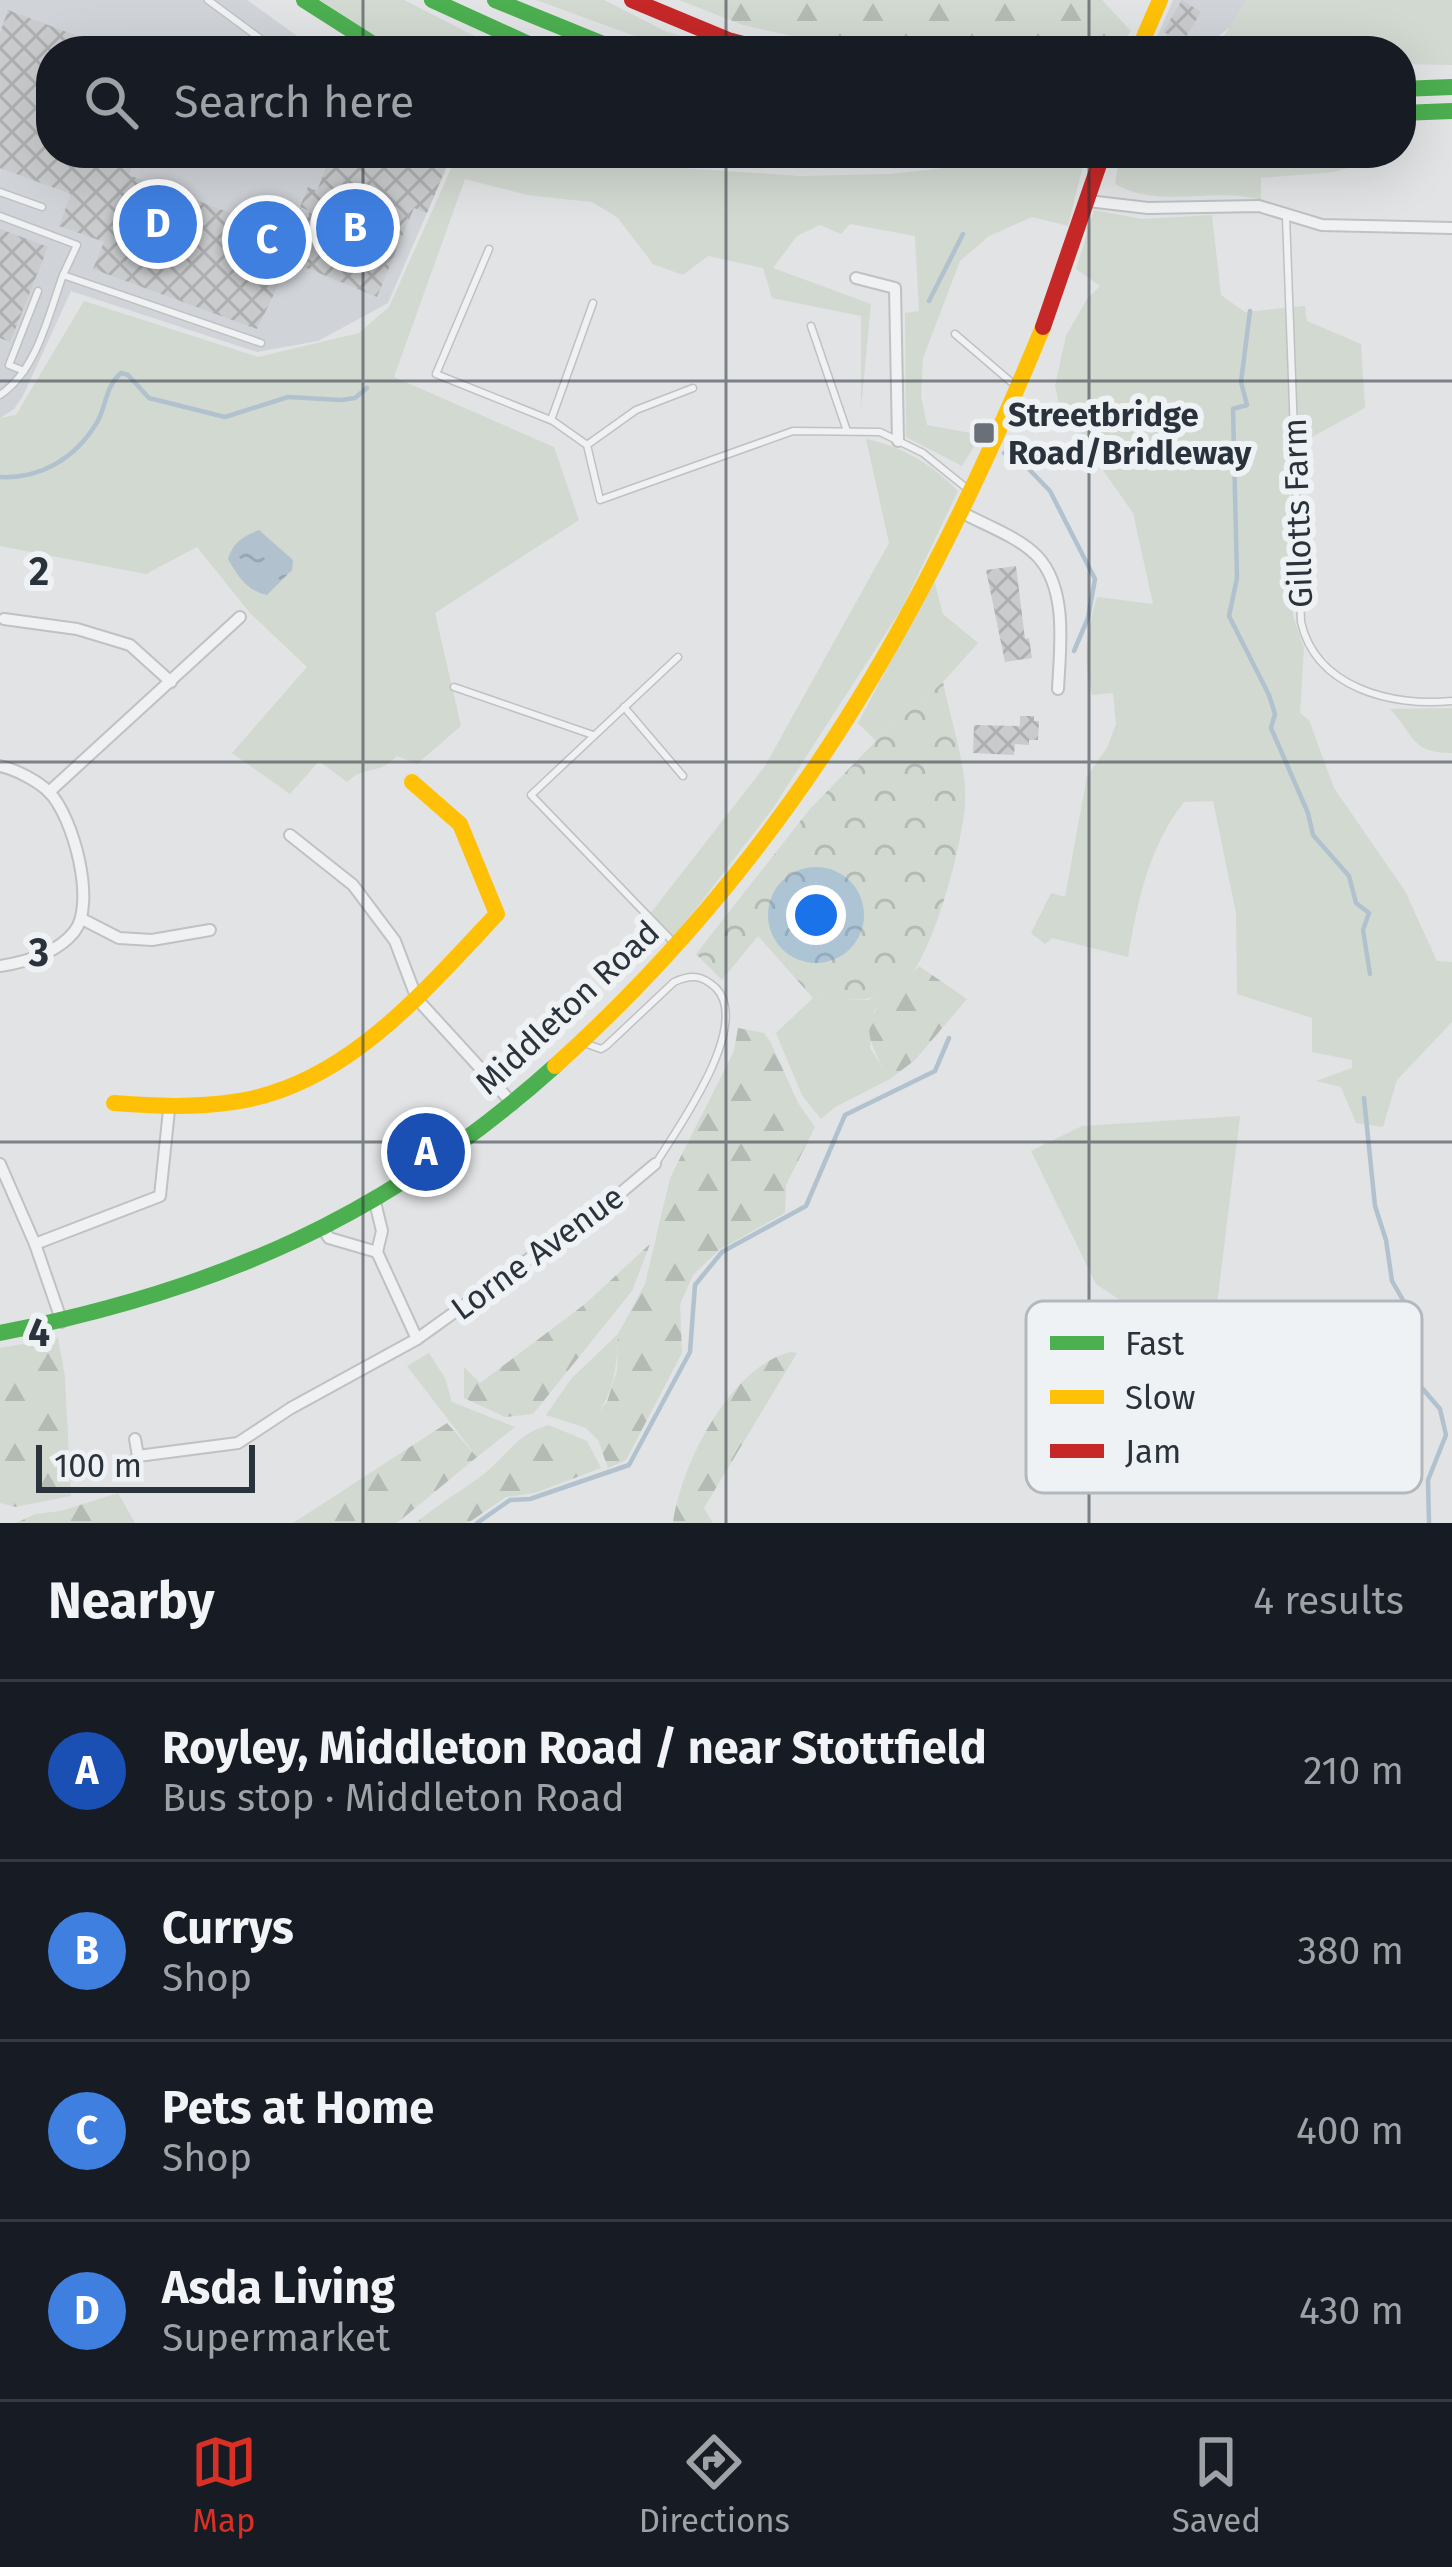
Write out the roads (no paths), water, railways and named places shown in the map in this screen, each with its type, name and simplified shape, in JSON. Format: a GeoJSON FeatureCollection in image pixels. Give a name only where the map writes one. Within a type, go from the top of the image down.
{"type":"FeatureCollection","features":[{"type":"Feature","properties":{"kind":"main road"},"geometry":{"type":"LineString","coordinates":[[304,0],[360,36]]}},
{"type":"Feature","properties":{"kind":"main road"},"geometry":{"type":"LineString","coordinates":[[432,0],[511,36]]}},
{"type":"Feature","properties":{"kind":"main road"},"geometry":{"type":"LineString","coordinates":[[494,0],[583,36]]}},
{"type":"Feature","properties":{"kind":"main road"},"geometry":{"type":"LineString","coordinates":[[632,0],[718,36]]}},
{"type":"Feature","properties":{"kind":"main road"},"geometry":{"type":"LineString","coordinates":[[1144,36],[1160,0]]}},
{"type":"Feature","properties":{"kind":"main road"},"geometry":{"type":"LineString","coordinates":[[1416,88],[1452,87]]}},
{"type":"Feature","properties":{"kind":"main road"},"geometry":{"type":"LineString","coordinates":[[1416,112],[1452,111]]}},
{"type":"Feature","properties":{"kind":"main road","name":"Middleton Road"},"geometry":{"type":"LineString","coordinates":[[0,1333],[62,1322],[178,1289],[242,1266],[374,1202],[512,1104],[584,1042],[677,946],[760,848],[832,747],[901,633],[975,489],[1019,389],[1098,168]]}},
{"type":"Feature","properties":{"kind":"main road"},"geometry":{"type":"LineString","coordinates":[[114,1103],[169,1110],[247,1102],[321,1075],[358,1052],[417,999],[497,914],[460,824],[412,782]]}},
{"type":"Feature","properties":{"kind":"street"},"geometry":{"type":"LineString","coordinates":[[1088,201],[1148,208],[1259,206],[1322,225],[1452,228]]}},
{"type":"Feature","properties":{"kind":"street"},"geometry":{"type":"LineString","coordinates":[[856,278],[895,288],[898,441]]}},
{"type":"Feature","properties":{"kind":"street"},"geometry":{"type":"LineString","coordinates":[[963,513],[1026,547],[1044,566],[1060,620],[1058,688]]}},
{"type":"Feature","properties":{"kind":"street"},"geometry":{"type":"LineString","coordinates":[[49,792],[240,616]]}},
{"type":"Feature","properties":{"kind":"street"},"geometry":{"type":"LineString","coordinates":[[4,619],[77,629],[130,645],[171,682]]}},
{"type":"Feature","properties":{"kind":"street"},"geometry":{"type":"LineString","coordinates":[[0,766],[49,792],[82,864],[82,919],[73,935],[32,961],[0,966]]}},
{"type":"Feature","properties":{"kind":"street"},"geometry":{"type":"LineString","coordinates":[[290,835],[353,885],[395,941],[417,999],[512,1104]]}},
{"type":"Feature","properties":{"kind":"street"},"geometry":{"type":"LineString","coordinates":[[82,919],[119,938],[152,940],[210,930]]}},
{"type":"Feature","properties":{"kind":"street"},"geometry":{"type":"LineString","coordinates":[[35,1244],[160,1196],[169,1110]]}},
{"type":"Feature","properties":{"kind":"street","name":"Lorne Avenue"},"geometry":{"type":"LineString","coordinates":[[138,1456],[238,1443],[291,1408],[417,1339],[655,1164]]}},
{"type":"Feature","properties":{"kind":"street"},"geometry":{"type":"LineString","coordinates":[[0,1165],[62,1322]]}},
{"type":"Feature","properties":{"kind":"street"},"geometry":{"type":"LineString","coordinates":[[374,1202],[382,1231],[377,1252],[417,1339]]}},
{"type":"Feature","properties":{"kind":"street"},"geometry":{"type":"LineString","coordinates":[[323,1229],[329,1238],[377,1252]]}},
{"type":"Feature","properties":{"kind":"street"},"geometry":{"type":"LineString","coordinates":[[128,1468],[138,1456],[135,1439]]}},
{"type":"Feature","properties":{"kind":"lane"},"geometry":{"type":"LineString","coordinates":[[208,0],[257,36]]}},
{"type":"Feature","properties":{"kind":"lane"},"geometry":{"type":"LineString","coordinates":[[0,192],[42,207]]}},
{"type":"Feature","properties":{"kind":"lane"},"geometry":{"type":"LineString","coordinates":[[0,216],[76,245],[24,371],[0,395]]}},
{"type":"Feature","properties":{"kind":"lane","name":"Gillotts Farm"},"geometry":{"type":"LineString","coordinates":[[1286,216],[1305,640],[1340,679],[1370,694],[1415,705],[1452,701]]}},
{"type":"Feature","properties":{"kind":"lane"},"geometry":{"type":"LineString","coordinates":[[488,249],[436,374],[551,420],[586,445],[600,500],[793,431],[880,432],[923,453],[975,489]]}},
{"type":"Feature","properties":{"kind":"lane"},"geometry":{"type":"LineString","coordinates":[[63,275],[261,343]]}},
{"type":"Feature","properties":{"kind":"lane"},"geometry":{"type":"LineString","coordinates":[[24,371],[9,365],[38,291]]}},
{"type":"Feature","properties":{"kind":"lane"},"geometry":{"type":"LineString","coordinates":[[551,420],[592,303]]}},
{"type":"Feature","properties":{"kind":"lane"},"geometry":{"type":"LineString","coordinates":[[811,326],[847,431]]}},
{"type":"Feature","properties":{"kind":"lane"},"geometry":{"type":"LineString","coordinates":[[955,334],[1019,389]]}},
{"type":"Feature","properties":{"kind":"lane"},"geometry":{"type":"LineString","coordinates":[[586,445],[636,410],[693,388]]}},
{"type":"Feature","properties":{"kind":"lane"},"geometry":{"type":"LineString","coordinates":[[677,946],[531,795],[678,657]]}},
{"type":"Feature","properties":{"kind":"lane"},"geometry":{"type":"LineString","coordinates":[[454,688],[593,735]]}},
{"type":"Feature","properties":{"kind":"lane"},"geometry":{"type":"LineString","coordinates":[[624,707],[683,776]]}},
{"type":"Feature","properties":{"kind":"lane"},"geometry":{"type":"LineString","coordinates":[[584,1042],[592,1048],[606,1046],[674,982],[692,975],[714,987],[725,1003],[728,1020],[722,1046],[681,1126],[655,1164]]}},
{"type":"Feature","properties":{"kind":"water"},"geometry":{"type":"Polygon","coordinates":[[[259,530],[293,560],[292,570],[267,595],[248,586],[228,559],[240,540],[259,530]]]}},
{"type":"Feature","properties":{"kind":"waterway"},"geometry":{"type":"LineString","coordinates":[[929,301],[963,234]]}},
{"type":"Feature","properties":{"kind":"waterway"},"geometry":{"type":"LineString","coordinates":[[1250,311],[1241,382],[1247,405],[1233,409],[1237,578],[1229,616],[1269,695],[1275,714],[1271,728],[1313,835],[1349,876],[1356,903],[1369,913],[1363,930],[1370,974]]}},
{"type":"Feature","properties":{"kind":"waterway"},"geometry":{"type":"LineString","coordinates":[[0,477],[43,470],[78,447],[96,424],[111,385],[121,373],[149,398],[225,417],[288,397],[355,398],[367,388]]}},
{"type":"Feature","properties":{"kind":"waterway"},"geometry":{"type":"LineString","coordinates":[[1004,453],[1023,463],[1050,491],[1095,579],[1088,618],[1074,651]]}},
{"type":"Feature","properties":{"kind":"waterway"},"geometry":{"type":"LineString","coordinates":[[477,1523],[510,1500],[530,1499],[629,1465],[690,1352],[695,1285],[722,1252],[806,1206],[845,1115],[935,1071],[949,1038]]}},
{"type":"Feature","properties":{"kind":"waterway"},"geometry":{"type":"LineString","coordinates":[[1364,1098],[1375,1206],[1392,1281],[1404,1301]]}},
{"type":"Feature","properties":{"kind":"waterway"},"geometry":{"type":"LineString","coordinates":[[1422,1388],[1440,1409],[1446,1435],[1428,1480],[1429,1523]]}},
{"type":"Feature","properties":{"kind":"place","name":"Asda Living"},"geometry":{"type":"Point","coordinates":[158,224]}},
{"type":"Feature","properties":{"kind":"place","name":"Currys"},"geometry":{"type":"Point","coordinates":[355,228]}},
{"type":"Feature","properties":{"kind":"place","name":"Pets at Home"},"geometry":{"type":"Point","coordinates":[267,240]}},
{"type":"Feature","properties":{"kind":"place","name":"Streetbridge Road/Bridleway"},"geometry":{"type":"Point","coordinates":[984,433]}},
{"type":"Feature","properties":{"kind":"place","name":"Royley, Middleton Road / near Stottfield"},"geometry":{"type":"Point","coordinates":[426,1152]}}]}
